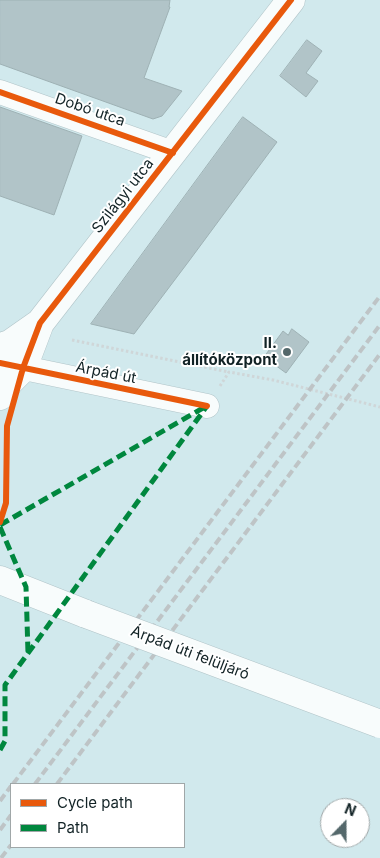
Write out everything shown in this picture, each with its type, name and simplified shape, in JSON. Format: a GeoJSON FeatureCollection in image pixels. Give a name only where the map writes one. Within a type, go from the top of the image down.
{"type":"FeatureCollection","features":[{"type":"Feature","properties":{"kind":"street","name":"Szilágyi utca"},"geometry":{"type":"LineString","coordinates":[[11,365],[40,323],[291,0]]}},
{"type":"Feature","properties":{"kind":"street","name":"Dobó utca"},"geometry":{"type":"LineString","coordinates":[[0,92],[173,152]]}},
{"type":"Feature","properties":{"kind":"street","name":"Szilágyi utca"},"geometry":{"type":"LineString","coordinates":[[0,347],[10,344],[40,323]]}},
{"type":"Feature","properties":{"kind":"street"},"geometry":{"type":"LineString","coordinates":[[0,396],[9,382],[11,365]]}},
{"type":"Feature","properties":{"kind":"street","name":"Árpád út"},"geometry":{"type":"LineString","coordinates":[[11,365],[207,406]]}},
{"type":"Feature","properties":{"kind":"street","name":"Árpád úti felüljáró"},"geometry":{"type":"LineString","coordinates":[[0,580],[380,724]]}},
{"type":"Feature","properties":{"kind":"path"},"geometry":{"type":"LineString","coordinates":[[72,340],[273,380],[380,407]]}},
{"type":"Feature","properties":{"kind":"path"},"geometry":{"type":"LineString","coordinates":[[207,406],[229,372]]}},
{"type":"Feature","properties":{"kind":"building"},"geometry":{"type":"Polygon","coordinates":[[[0,0],[170,0],[170,7],[144,78],[182,91],[162,116],[153,119],[0,64],[0,0]]]}},
{"type":"Feature","properties":{"kind":"building"},"geometry":{"type":"Polygon","coordinates":[[[307,40],[322,51],[306,73],[318,81],[306,97],[280,76],[307,40]]]}},
{"type":"Feature","properties":{"kind":"building"},"geometry":{"type":"Polygon","coordinates":[[[0,107],[82,136],[54,215],[0,196],[0,107]]]}},
{"type":"Feature","properties":{"kind":"building"},"geometry":{"type":"Polygon","coordinates":[[[243,117],[277,142],[134,334],[91,324],[243,117]]]}},
{"type":"Feature","properties":{"kind":"building","name":"II. állítóközpont"},"geometry":{"type":"Polygon","coordinates":[[[292,329],[309,342],[286,373],[264,357],[283,331],[288,335],[292,329]]]}},
{"type":"Feature","properties":{"kind":"railway"},"geometry":{"type":"LineString","coordinates":[[14,783],[380,296]]}},
{"type":"Feature","properties":{"kind":"railway"},"geometry":{"type":"LineString","coordinates":[[36,783],[380,325]]}},
{"type":"Feature","properties":{"kind":"railway"},"geometry":{"type":"LineString","coordinates":[[58,783],[380,354]]}},
{"type":"Feature","properties":{"kind":"railway"},"geometry":{"type":"LineString","coordinates":[[0,801],[10,787]]}},
{"type":"Feature","properties":{"kind":"railway"},"geometry":{"type":"LineString","coordinates":[[0,830],[10,816]]}},
{"type":"Feature","properties":{"kind":"railway"},"geometry":{"type":"LineString","coordinates":[[1,858],[10,846]]}},
{"type":"Feature","properties":{"kind":"marked path"},"geometry":{"type":"LineString","coordinates":[[0,750],[5,741],[5,685],[207,406]]}},
{"type":"Feature","properties":{"kind":"marked path"},"geometry":{"type":"LineString","coordinates":[[0,525],[203,408]]}},
{"type":"Feature","properties":{"kind":"marked path"},"geometry":{"type":"LineString","coordinates":[[0,527],[26,587],[28,653]]}},
{"type":"Feature","properties":{"kind":"cycle path"},"geometry":{"type":"LineString","coordinates":[[0,522],[6,503],[7,426],[23,368],[40,323],[291,0]]}},
{"type":"Feature","properties":{"kind":"cycle path"},"geometry":{"type":"LineString","coordinates":[[0,92],[173,153]]}},
{"type":"Feature","properties":{"kind":"cycle path"},"geometry":{"type":"LineString","coordinates":[[0,363],[207,406]]}},
{"type":"Feature","properties":{"kind":"place","name":"II. állítóközpont"},"geometry":{"type":"Point","coordinates":[287,352]}}]}
